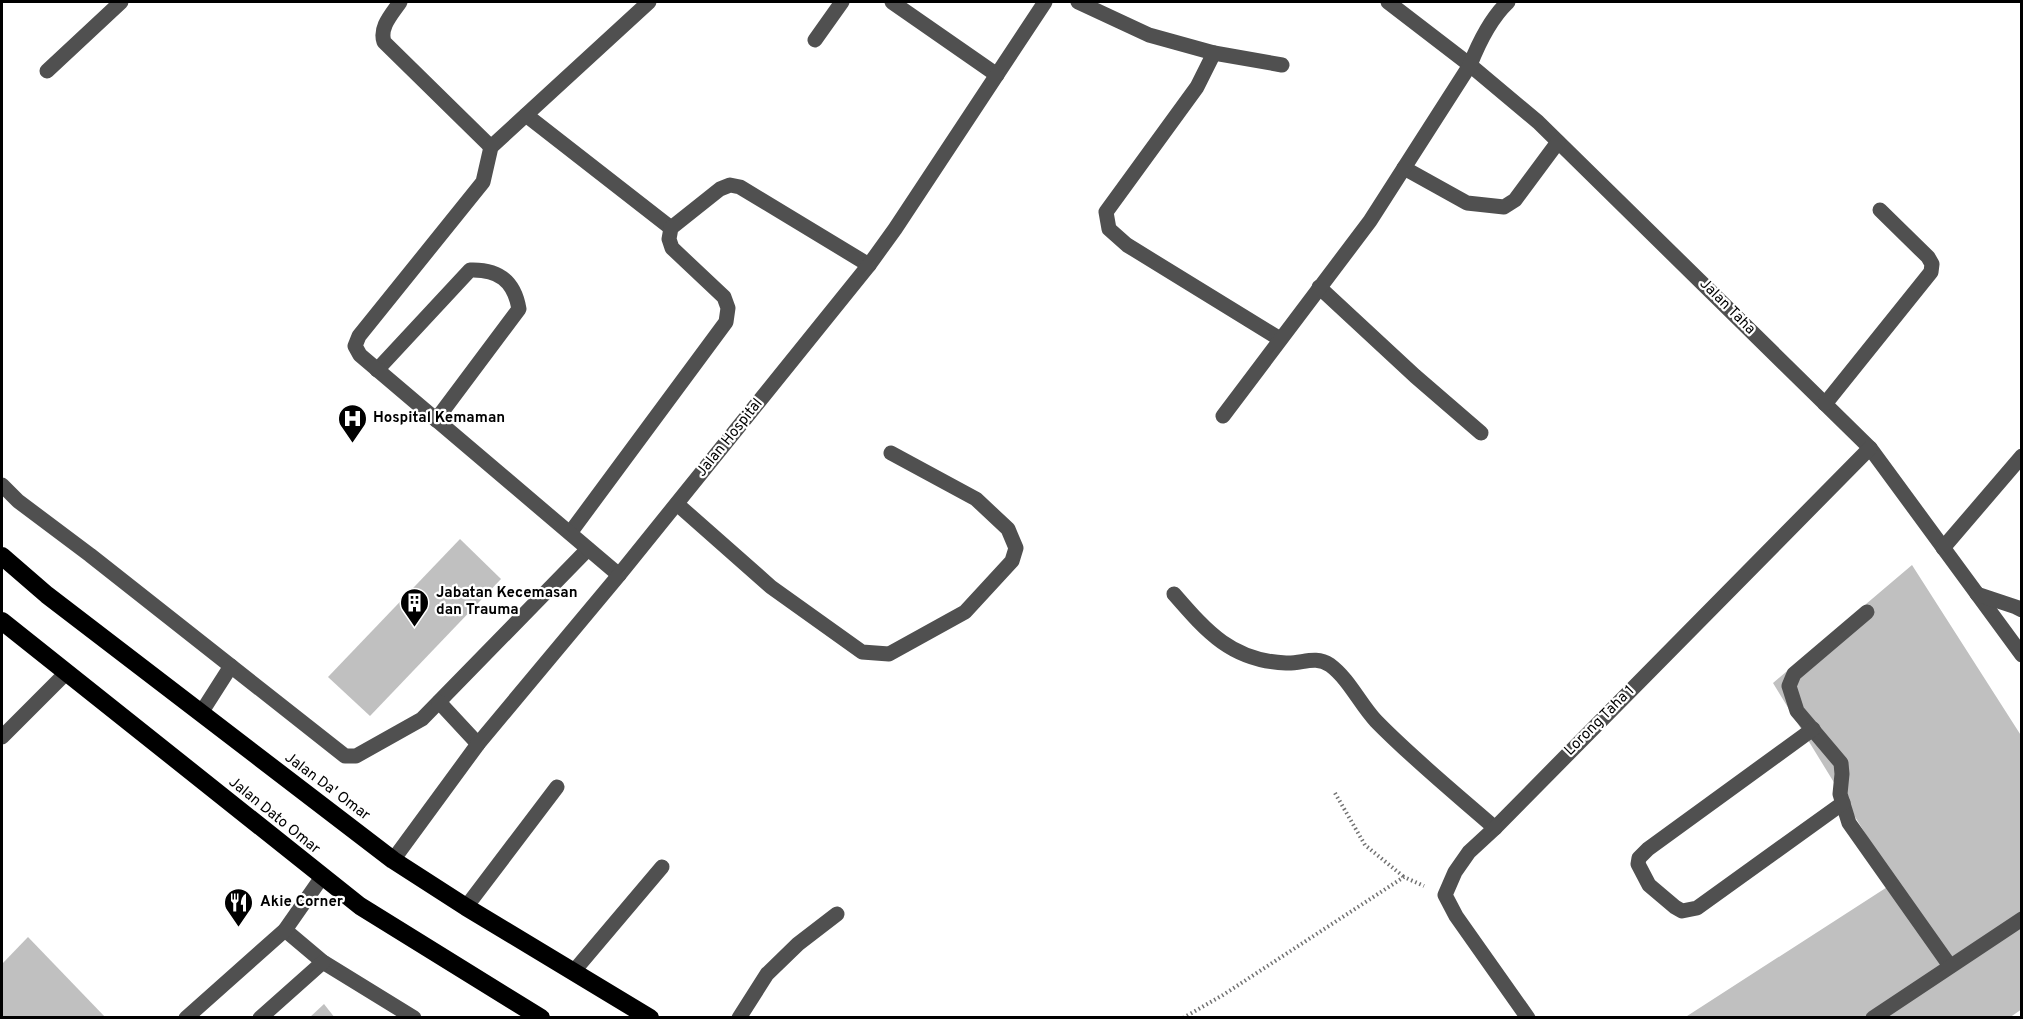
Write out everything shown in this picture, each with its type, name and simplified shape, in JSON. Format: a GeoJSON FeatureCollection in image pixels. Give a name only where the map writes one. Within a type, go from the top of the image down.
{"type":"FeatureCollection","features":[{"type":"Feature","properties":{"kind":"highway","name":"Jalan Da' Omar"},"geometry":{"type":"LineString","coordinates":[[2,556],[47,595],[393,860],[466,907],[650,1017]]}},
{"type":"Feature","properties":{"kind":"highway","name":"Jalan Dato Omar"},"geometry":{"type":"LineString","coordinates":[[2,621],[360,906],[541,1017]]}},
{"type":"Feature","properties":{"kind":"street"},"geometry":{"type":"LineString","coordinates":[[47,71],[121,2]]}},
{"type":"Feature","properties":{"kind":"street"},"geometry":{"type":"LineString","coordinates":[[400,2],[384,27],[382,35],[384,42],[491,147]]}},
{"type":"Feature","properties":{"kind":"street"},"geometry":{"type":"LineString","coordinates":[[619,576],[377,370],[360,355],[355,346],[359,336],[483,182],[491,147],[649,2]]}},
{"type":"Feature","properties":{"kind":"street"},"geometry":{"type":"LineString","coordinates":[[815,40],[842,2]]}},
{"type":"Feature","properties":{"kind":"street"},"geometry":{"type":"LineString","coordinates":[[892,2],[997,75]]}},
{"type":"Feature","properties":{"kind":"street","name":"Jalan Hospital"},"geometry":{"type":"LineString","coordinates":[[393,860],[478,744],[619,576],[869,265],[1045,2]]}},
{"type":"Feature","properties":{"kind":"street"},"geometry":{"type":"LineString","coordinates":[[1078,2],[1149,35],[1214,53],[1282,65]]}},
{"type":"Feature","properties":{"kind":"street","name":"Jalan Taha"},"geometry":{"type":"LineString","coordinates":[[1388,2],[1470,65],[1538,122],[1870,448],[2022,655]]}},
{"type":"Feature","properties":{"kind":"street"},"geometry":{"type":"LineString","coordinates":[[1223,416],[1370,221],[1470,65],[1484,34],[1498,11],[1508,2]]}},
{"type":"Feature","properties":{"kind":"street"},"geometry":{"type":"LineString","coordinates":[[1214,53],[1197,87],[1107,213],[1107,222],[1109,229],[1128,245],[1280,339]]}},
{"type":"Feature","properties":{"kind":"street"},"geometry":{"type":"LineString","coordinates":[[526,115],[671,228]]}},
{"type":"Feature","properties":{"kind":"street"},"geometry":{"type":"LineString","coordinates":[[1404,168],[1467,203],[1504,207],[1515,200],[1558,142]]}},
{"type":"Feature","properties":{"kind":"street"},"geometry":{"type":"LineString","coordinates":[[570,533],[726,322],[728,308],[724,297],[672,249],[669,239],[671,228],[720,189],[730,185],[740,187],[869,265]]}},
{"type":"Feature","properties":{"kind":"street"},"geometry":{"type":"LineString","coordinates":[[1825,405],[1931,272],[1932,264],[1928,258],[1880,210]]}},
{"type":"Feature","properties":{"kind":"street"},"geometry":{"type":"LineString","coordinates":[[377,370],[470,270],[486,269],[504,278],[516,294],[519,309],[436,420]]}},
{"type":"Feature","properties":{"kind":"street"},"geometry":{"type":"LineString","coordinates":[[1319,287],[1415,376],[1481,433]]}},
{"type":"Feature","properties":{"kind":"street","name":"Lorong Taha 1"},"geometry":{"type":"LineString","coordinates":[[1445,895],[1455,872],[1469,852],[1870,448]]}},
{"type":"Feature","properties":{"kind":"street"},"geometry":{"type":"LineString","coordinates":[[677,504],[771,587],[862,652],[889,654],[965,612],[1012,561],[1016,548],[1008,529],[976,499],[891,453]]}},
{"type":"Feature","properties":{"kind":"street"},"geometry":{"type":"LineString","coordinates":[[1943,548],[2022,456]]}},
{"type":"Feature","properties":{"kind":"street"},"geometry":{"type":"LineString","coordinates":[[2,485],[18,501],[345,756],[356,756],[375,747],[422,719],[588,549]]}},
{"type":"Feature","properties":{"kind":"street"},"geometry":{"type":"LineString","coordinates":[[1174,594],[1206,630],[1252,659],[1288,663],[1317,660],[1329,664],[1341,675],[1365,710],[1396,742],[1495,828]]}},
{"type":"Feature","properties":{"kind":"street"},"geometry":{"type":"LineString","coordinates":[[1977,594],[2022,610]]}},
{"type":"Feature","properties":{"kind":"street"},"geometry":{"type":"LineString","coordinates":[[1867,612],[1794,674],[1789,686],[1797,711],[1841,763],[1840,794],[1849,823],[1950,966]]}},
{"type":"Feature","properties":{"kind":"street"},"geometry":{"type":"LineString","coordinates":[[201,713],[231,666]]}},
{"type":"Feature","properties":{"kind":"street"},"geometry":{"type":"LineString","coordinates":[[2,737],[66,673]]}},
{"type":"Feature","properties":{"kind":"street"},"geometry":{"type":"LineString","coordinates":[[439,702],[478,744]]}},
{"type":"Feature","properties":{"kind":"street"},"geometry":{"type":"LineString","coordinates":[[1814,729],[1648,849],[1639,858],[1638,864],[1649,885],[1675,907],[1682,911],[1697,908],[1843,803]]}},
{"type":"Feature","properties":{"kind":"street"},"geometry":{"type":"LineString","coordinates":[[466,907],[557,787]]}},
{"type":"Feature","properties":{"kind":"street"},"geometry":{"type":"LineString","coordinates":[[574,971],[662,867]]}},
{"type":"Feature","properties":{"kind":"street"},"geometry":{"type":"LineString","coordinates":[[186,1017],[285,930],[322,877]]}},
{"type":"Feature","properties":{"kind":"street"},"geometry":{"type":"LineString","coordinates":[[1445,895],[1456,916],[1528,1017]]}},
{"type":"Feature","properties":{"kind":"street"},"geometry":{"type":"LineString","coordinates":[[738,1017],[767,974],[798,944],[837,914]]}},
{"type":"Feature","properties":{"kind":"street"},"geometry":{"type":"LineString","coordinates":[[1873,1017],[2022,919]]}},
{"type":"Feature","properties":{"kind":"street"},"geometry":{"type":"LineString","coordinates":[[285,930],[323,962],[414,1017]]}},
{"type":"Feature","properties":{"kind":"street"},"geometry":{"type":"LineString","coordinates":[[260,1017],[323,962]]}},
{"type":"Feature","properties":{"kind":"path"},"geometry":{"type":"LineString","coordinates":[[1335,793],[1365,845],[1404,877],[1445,895]]}},
{"type":"Feature","properties":{"kind":"path"},"geometry":{"type":"LineString","coordinates":[[1183,1017],[1223,995],[1404,877]]}},
{"type":"Feature","properties":{"kind":"building","name":"Jabatan Kecemasan dan Trauma"},"geometry":{"type":"Polygon","coordinates":[[[460,539],[501,579],[370,716],[328,677],[460,539]]]}},
{"type":"Feature","properties":{"kind":"building"},"geometry":{"type":"Polygon","coordinates":[[[1912,565],[2022,737],[2022,1009],[2009,1018],[1684,1018],[1895,882],[1773,683],[1912,565]]]}},
{"type":"Feature","properties":{"kind":"building"},"geometry":{"type":"Polygon","coordinates":[[[28,937],[106,1018],[2,1018],[2,964],[28,937]]]}},
{"type":"Feature","properties":{"kind":"building"},"geometry":{"type":"Polygon","coordinates":[[[324,1004],[335,1018],[309,1018],[324,1004]]]}},
{"type":"Feature","properties":{"kind":"place","name":"Hospital Kemaman"},"geometry":{"type":"Point","coordinates":[352,444]}},
{"type":"Feature","properties":{"kind":"place","name":"Jabatan Kecemasan dan Trauma"},"geometry":{"type":"Point","coordinates":[415,628]}},
{"type":"Feature","properties":{"kind":"place","name":"Akie Corner"},"geometry":{"type":"Point","coordinates":[239,928]}}]}
